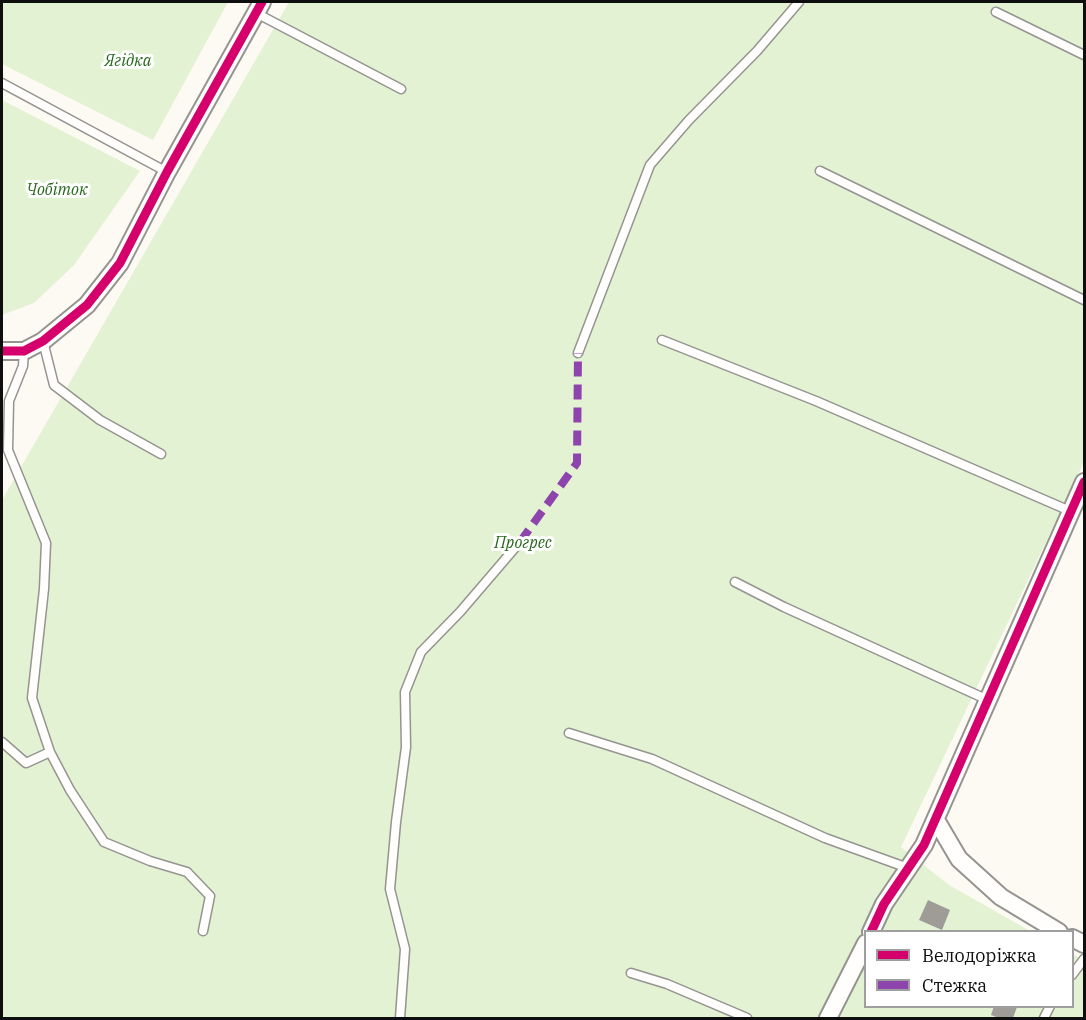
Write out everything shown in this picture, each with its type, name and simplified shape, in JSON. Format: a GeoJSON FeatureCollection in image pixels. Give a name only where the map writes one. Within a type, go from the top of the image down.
{"type":"FeatureCollection","features":[{"type":"Feature","properties":{"kind":"street"},"geometry":{"type":"LineString","coordinates":[[2,351],[24,351],[43,342],[87,304],[120,263],[167,172],[259,7]]}},
{"type":"Feature","properties":{"kind":"street"},"geometry":{"type":"LineString","coordinates":[[872,930],[884,904],[924,845],[936,820],[1084,482]]}},
{"type":"Feature","properties":{"kind":"street"},"geometry":{"type":"LineString","coordinates":[[936,820],[959,860],[1001,897],[1056,930]]}},
{"type":"Feature","properties":{"kind":"street"},"geometry":{"type":"LineString","coordinates":[[828,1018],[864,947]]}},
{"type":"Feature","properties":{"kind":"lane"},"geometry":{"type":"LineString","coordinates":[[578,353],[650,165],[689,120],[757,51],[799,2]]}},
{"type":"Feature","properties":{"kind":"lane"},"geometry":{"type":"LineString","coordinates":[[259,7],[401,88]]}},
{"type":"Feature","properties":{"kind":"lane"},"geometry":{"type":"LineString","coordinates":[[996,12],[1084,55]]}},
{"type":"Feature","properties":{"kind":"lane"},"geometry":{"type":"LineString","coordinates":[[2,83],[167,172]]}},
{"type":"Feature","properties":{"kind":"lane"},"geometry":{"type":"LineString","coordinates":[[820,171],[1084,300]]}},
{"type":"Feature","properties":{"kind":"lane"},"geometry":{"type":"LineString","coordinates":[[662,340],[816,401],[1070,511]]}},
{"type":"Feature","properties":{"kind":"lane"},"geometry":{"type":"LineString","coordinates":[[43,342],[54,385],[100,420],[161,454]]}},
{"type":"Feature","properties":{"kind":"lane"},"geometry":{"type":"LineString","coordinates":[[24,351],[23,366],[9,401],[8,450],[46,543],[44,589],[33,698],[50,752],[70,790],[104,842],[150,861],[187,872],[210,896],[203,931]]}},
{"type":"Feature","properties":{"kind":"lane"},"geometry":{"type":"LineString","coordinates":[[399,1018],[405,950],[390,890],[406,747],[405,692],[421,652],[460,612],[520,542]]}},
{"type":"Feature","properties":{"kind":"lane"},"geometry":{"type":"LineString","coordinates":[[735,582],[784,607],[988,700]]}},
{"type":"Feature","properties":{"kind":"lane"},"geometry":{"type":"LineString","coordinates":[[569,733],[652,759],[825,838],[909,868]]}},
{"type":"Feature","properties":{"kind":"lane"},"geometry":{"type":"LineString","coordinates":[[2,742],[26,764],[50,752]]}},
{"type":"Feature","properties":{"kind":"lane"},"geometry":{"type":"LineString","coordinates":[[1074,972],[1084,959]]}},
{"type":"Feature","properties":{"kind":"lane"},"geometry":{"type":"LineString","coordinates":[[631,973],[667,984],[747,1018]]}},
{"type":"Feature","properties":{"kind":"green space","name":"Ягідка"},"geometry":{"type":"Polygon","coordinates":[[[2,2],[228,2],[153,140],[2,64],[2,2]]]}},
{"type":"Feature","properties":{"kind":"green space","name":"Прогрес"},"geometry":{"type":"Polygon","coordinates":[[[289,2],[1084,2],[1084,462],[901,847],[949,885],[1028,930],[864,930],[864,1008],[1074,1008],[1074,955],[1084,961],[1084,1018],[2,1018],[2,500],[289,2]]]}},
{"type":"Feature","properties":{"kind":"green space","name":"Чобіток"},"geometry":{"type":"Polygon","coordinates":[[[2,100],[140,171],[74,265],[34,303],[2,315],[2,100]]]}},
{"type":"Feature","properties":{"kind":"building"},"geometry":{"type":"Polygon","coordinates":[[[928,900],[950,910],[942,930],[919,920],[928,900]]]}},
{"type":"Feature","properties":{"kind":"building"},"geometry":{"type":"Polygon","coordinates":[[[993,1008],[1017,1008],[1013,1018],[999,1018],[991,1015],[993,1008]]]}},
{"type":"Feature","properties":{"kind":"marked path"},"geometry":{"type":"LineString","coordinates":[[520,542],[577,463],[578,353]]}},
{"type":"Feature","properties":{"kind":"cycle path"},"geometry":{"type":"LineString","coordinates":[[2,351],[24,351],[43,341],[87,305],[120,263],[167,172],[262,2]]}},
{"type":"Feature","properties":{"kind":"cycle path"},"geometry":{"type":"LineString","coordinates":[[872,930],[884,904],[924,845],[1084,482]]}}]}
